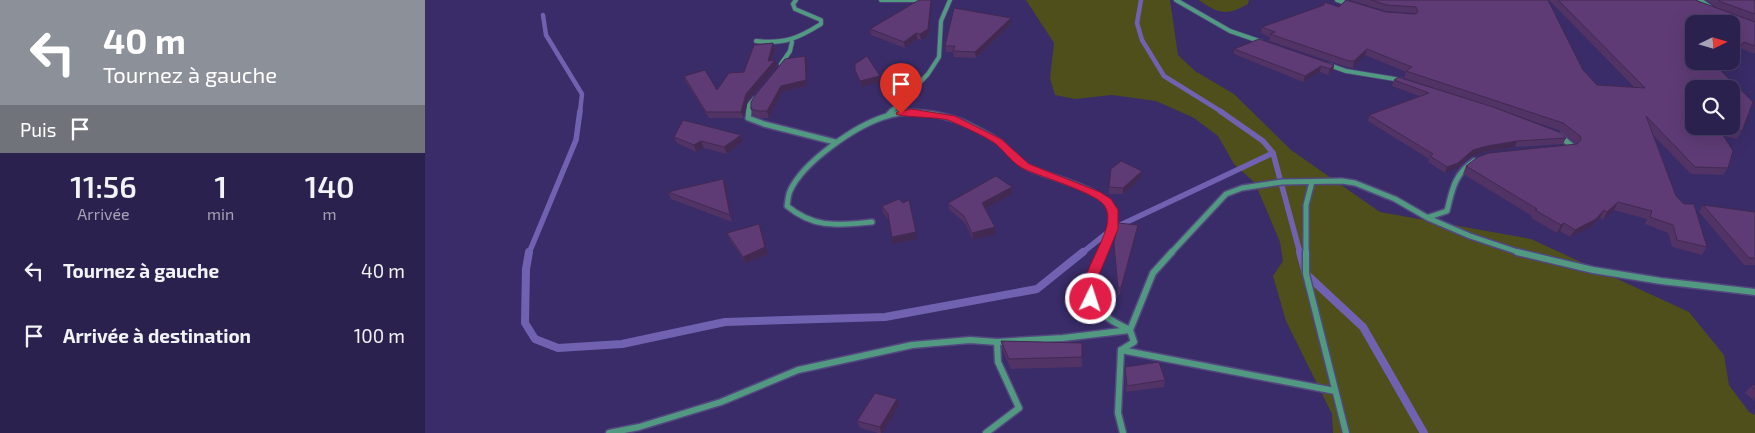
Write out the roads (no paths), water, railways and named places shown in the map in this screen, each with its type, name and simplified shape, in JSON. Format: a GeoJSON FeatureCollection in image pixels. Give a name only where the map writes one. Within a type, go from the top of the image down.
{"type":"FeatureCollection","features":[{"type":"Feature","properties":{"kind":"street"},"geometry":{"type":"LineString","coordinates":[[756,41],[774,44],[792,42],[821,24],[821,20],[795,9],[793,4],[795,0]]}},
{"type":"Feature","properties":{"kind":"street"},"geometry":{"type":"LineString","coordinates":[[881,0],[927,0]]}},
{"type":"Feature","properties":{"kind":"street"},"geometry":{"type":"LineString","coordinates":[[887,116],[928,74],[939,57],[941,21],[949,0]]}},
{"type":"Feature","properties":{"kind":"street"},"geometry":{"type":"LineString","coordinates":[[1176,0],[1230,31],[1272,45]]}},
{"type":"Feature","properties":{"kind":"street"},"geometry":{"type":"LineString","coordinates":[[1337,0],[1353,5]]}},
{"type":"Feature","properties":{"kind":"street"},"geometry":{"type":"LineString","coordinates":[[1700,0],[1711,8]]}},
{"type":"Feature","properties":{"kind":"street"},"geometry":{"type":"LineString","coordinates":[[780,67],[790,50],[792,42]]}},
{"type":"Feature","properties":{"kind":"street"},"geometry":{"type":"LineString","coordinates":[[1321,62],[1345,70],[1390,77],[1406,82]]}},
{"type":"Feature","properties":{"kind":"street"},"geometry":{"type":"LineString","coordinates":[[762,90],[749,105],[748,118],[764,124],[835,142]]}},
{"type":"Feature","properties":{"kind":"street"},"geometry":{"type":"LineString","coordinates":[[872,222],[834,225],[814,223],[798,216],[787,206],[789,192],[800,176],[835,142],[865,125],[887,116],[911,112],[951,118],[998,141],[1025,166],[1096,194],[1107,201],[1112,210],[1113,229],[1092,277],[1091,299],[1106,319],[1130,330]]}},
{"type":"Feature","properties":{"kind":"street"},"geometry":{"type":"LineString","coordinates":[[1559,134],[1573,147],[1567,149]]}},
{"type":"Feature","properties":{"kind":"street"},"geometry":{"type":"LineString","coordinates":[[1429,218],[1447,211],[1453,185],[1463,167],[1478,159]]}},
{"type":"Feature","properties":{"kind":"street"},"geometry":{"type":"LineString","coordinates":[[1121,350],[1133,342],[1130,330],[1153,273],[1226,194],[1242,188],[1266,184],[1342,181],[1355,183],[1395,199],[1429,218],[1471,236],[1526,255],[1593,270],[1651,280],[1755,292]]}},
{"type":"Feature","properties":{"kind":"street"},"geometry":{"type":"LineString","coordinates":[[1312,182],[1306,205],[1306,274],[1347,433]]}},
{"type":"Feature","properties":{"kind":"street"},"geometry":{"type":"LineString","coordinates":[[609,433],[639,427],[721,402],[798,370],[912,345],[970,340],[997,342],[1063,338],[1130,330]]}},
{"type":"Feature","properties":{"kind":"street"},"geometry":{"type":"LineString","coordinates":[[986,433],[1019,408],[998,362],[997,342]]}},
{"type":"Feature","properties":{"kind":"street"},"geometry":{"type":"LineString","coordinates":[[1121,350],[1335,391]]}},
{"type":"Feature","properties":{"kind":"street"},"geometry":{"type":"LineString","coordinates":[[1121,350],[1118,413],[1123,433]]}},
{"type":"Feature","properties":{"kind":"waterway"},"geometry":{"type":"LineString","coordinates":[[1141,0],[1137,23],[1142,40],[1164,76],[1222,112]]}},
{"type":"Feature","properties":{"kind":"waterway"},"geometry":{"type":"LineString","coordinates":[[543,15],[546,35],[582,94],[580,112]]}},
{"type":"Feature","properties":{"kind":"waterway"},"geometry":{"type":"LineString","coordinates":[[529,253],[576,140],[580,111]]}},
{"type":"Feature","properties":{"kind":"waterway"},"geometry":{"type":"LineString","coordinates":[[1220,111],[1263,141],[1273,153]]}},
{"type":"Feature","properties":{"kind":"waterway"},"geometry":{"type":"LineString","coordinates":[[1082,253],[1112,229],[1273,153]]}},
{"type":"Feature","properties":{"kind":"waterway"},"geometry":{"type":"LineString","coordinates":[[1273,153],[1300,253]]}},
{"type":"Feature","properties":{"kind":"waterway"},"geometry":{"type":"LineString","coordinates":[[529,252],[526,269],[525,323],[535,339],[558,348],[622,344],[725,322],[885,317],[1037,289],[1083,252]]}},
{"type":"Feature","properties":{"kind":"waterway"},"geometry":{"type":"LineString","coordinates":[[1300,252],[1306,274],[1363,327],[1424,433]]}}]}
